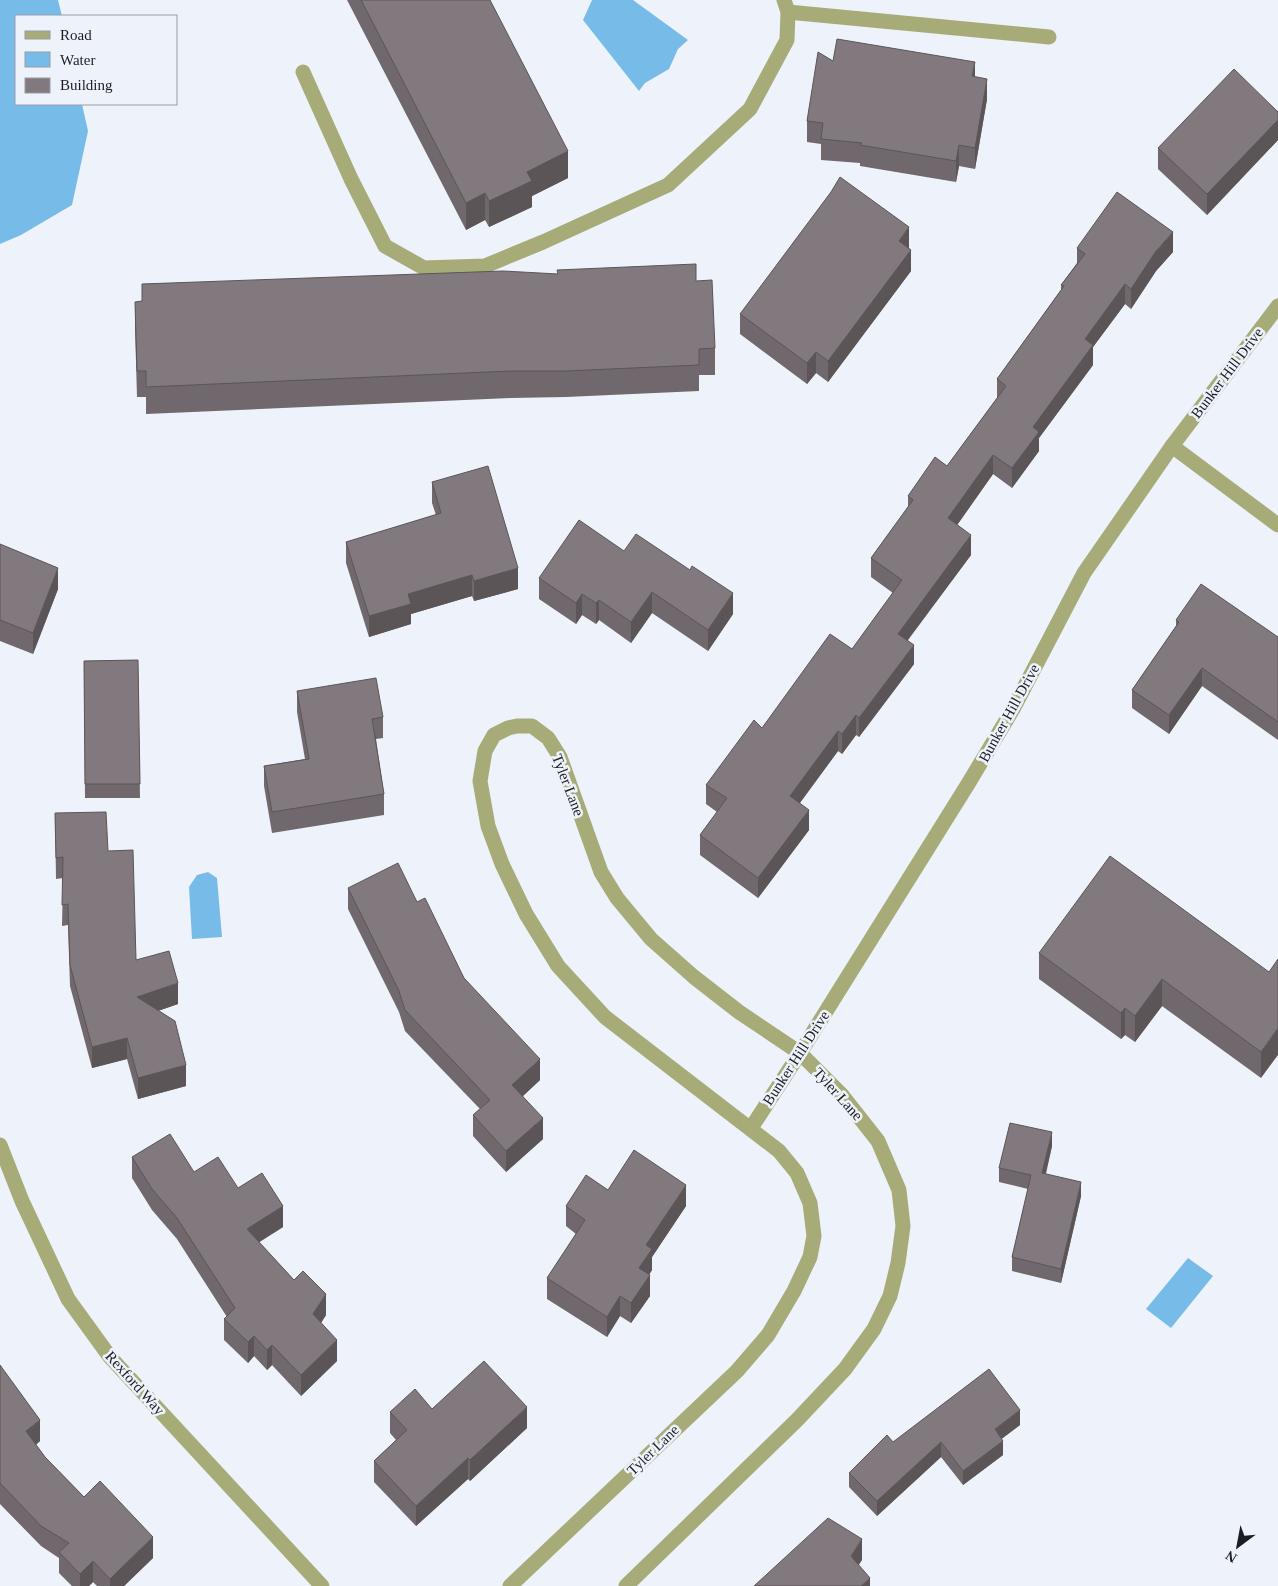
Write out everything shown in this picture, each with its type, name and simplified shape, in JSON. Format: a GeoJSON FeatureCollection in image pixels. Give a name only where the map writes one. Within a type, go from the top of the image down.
{"type":"FeatureCollection","features":[{"type":"Feature","properties":{"kind":"street"},"geometry":{"type":"LineString","coordinates":[[303,72],[351,179],[385,246],[424,268],[485,266],[543,242],[668,185],[750,109],[787,40],[786,6],[1049,37]]}},
{"type":"Feature","properties":{"kind":"street","name":"Bunker Hill Drive"},"geometry":{"type":"LineString","coordinates":[[751,1128],[800,1053],[988,751],[1013,709],[1084,573],[1172,446],[1278,306]]}},
{"type":"Feature","properties":{"kind":"street"},"geometry":{"type":"LineString","coordinates":[[1172,446],[1278,525]]}},
{"type":"Feature","properties":{"kind":"street","name":"Tyler Lane"},"geometry":{"type":"LineString","coordinates":[[510,1586],[737,1370],[768,1335],[794,1291],[810,1257],[814,1236],[810,1203],[797,1173],[779,1151],[605,1017],[558,966],[526,914],[502,864],[488,826],[480,780],[485,751],[494,735],[508,728],[532,726],[548,738],[560,757],[601,872],[617,898],[651,939],[694,977],[739,1012],[800,1053],[841,1094],[878,1141],[898,1190],[903,1226],[898,1263],[890,1296],[874,1329],[845,1369],[798,1420],[626,1586]]}},
{"type":"Feature","properties":{"kind":"street","name":"Rexford Way"},"geometry":{"type":"LineString","coordinates":[[0,1145],[22,1201],[68,1299],[110,1357],[322,1586]]}},
{"type":"Feature","properties":{"kind":"water"},"geometry":{"type":"Polygon","coordinates":[[[0,0],[58,0],[62,15],[15,15],[15,105],[82,105],[88,131],[72,205],[21,235],[0,244],[0,0]]]}},
{"type":"Feature","properties":{"kind":"water"},"geometry":{"type":"Polygon","coordinates":[[[592,0],[633,0],[688,40],[678,49],[669,69],[645,83],[639,91],[583,20],[592,0]]]}},
{"type":"Feature","properties":{"kind":"water"},"geometry":{"type":"Polygon","coordinates":[[[208,872],[217,878],[222,937],[192,939],[189,887],[197,875],[208,872]]]}},
{"type":"Feature","properties":{"kind":"water"},"geometry":{"type":"Polygon","coordinates":[[[1188,1258],[1213,1276],[1171,1328],[1146,1309],[1188,1258]]]}},
{"type":"Feature","properties":{"kind":"building"},"geometry":{"type":"Polygon","coordinates":[[[361,0],[490,0],[568,151],[527,172],[532,181],[489,201],[485,193],[466,203],[361,0]]]}},
{"type":"Feature","properties":{"kind":"building"},"geometry":{"type":"Polygon","coordinates":[[[837,39],[975,62],[972,76],[987,79],[975,148],[959,145],[956,161],[860,145],[862,143],[821,139],[823,123],[807,121],[818,52],[833,61],[837,39]]]}},
{"type":"Feature","properties":{"kind":"building"},"geometry":{"type":"Polygon","coordinates":[[[1234,69],[1278,112],[1278,120],[1207,194],[1158,148],[1234,69]]]}},
{"type":"Feature","properties":{"kind":"building"},"geometry":{"type":"Polygon","coordinates":[[[840,177],[909,227],[899,241],[911,250],[828,361],[816,352],[807,363],[740,314],[831,192],[840,177]]]}},
{"type":"Feature","properties":{"kind":"building"},"geometry":{"type":"Polygon","coordinates":[[[1117,192],[1173,232],[1156,251],[1131,289],[1125,284],[1085,339],[1093,345],[1033,427],[1039,432],[1012,468],[993,455],[948,518],[971,535],[898,634],[914,645],[859,718],[856,715],[842,734],[838,731],[790,796],[809,810],[758,878],[700,835],[727,798],[706,785],[754,720],[762,728],[830,634],[852,649],[902,580],[871,558],[913,500],[908,496],[935,457],[947,466],[1006,386],[997,379],[1064,286],[1061,285],[1085,254],[1077,248],[1117,192]]]}},
{"type":"Feature","properties":{"kind":"building"},"geometry":{"type":"Polygon","coordinates":[[[696,264],[696,281],[712,280],[715,348],[699,349],[699,365],[146,387],[146,371],[137,371],[135,302],[142,301],[142,284],[503,271],[558,274],[557,270],[696,264]]]}},
{"type":"Feature","properties":{"kind":"building"},"geometry":{"type":"Polygon","coordinates":[[[488,466],[518,568],[474,581],[472,575],[408,594],[411,604],[369,616],[346,542],[441,513],[432,482],[488,466]]]}},
{"type":"Feature","properties":{"kind":"building"},"geometry":{"type":"Polygon","coordinates":[[[579,520],[624,551],[636,534],[690,570],[692,566],[733,593],[708,630],[652,592],[631,622],[599,600],[596,603],[582,594],[576,603],[539,578],[579,520]]]}},
{"type":"Feature","properties":{"kind":"building"},"geometry":{"type":"Polygon","coordinates":[[[0,544],[58,568],[33,633],[0,620],[0,544]]]}},
{"type":"Feature","properties":{"kind":"building"},"geometry":{"type":"Polygon","coordinates":[[[1201,584],[1278,637],[1278,722],[1202,668],[1169,715],[1132,690],[1179,622],[1176,620],[1201,584]]]}},
{"type":"Feature","properties":{"kind":"building"},"geometry":{"type":"Polygon","coordinates":[[[138,660],[140,784],[85,784],[84,661],[138,660]]]}},
{"type":"Feature","properties":{"kind":"building"},"geometry":{"type":"Polygon","coordinates":[[[376,678],[383,717],[372,719],[384,794],[272,812],[264,766],[309,759],[297,691],[376,678]]]}},
{"type":"Feature","properties":{"kind":"building"},"geometry":{"type":"Polygon","coordinates":[[[106,812],[108,851],[133,850],[136,960],[169,951],[178,983],[137,997],[175,1021],[186,1065],[138,1078],[127,1038],[92,1047],[70,965],[68,904],[62,905],[63,857],[56,858],[55,813],[106,812]]]}},
{"type":"Feature","properties":{"kind":"building"},"geometry":{"type":"Polygon","coordinates":[[[1110,856],[1269,972],[1278,959],[1278,1028],[1261,1052],[1162,979],[1135,1016],[1125,1008],[1121,1013],[1039,953],[1110,856]]]}},
{"type":"Feature","properties":{"kind":"building"},"geometry":{"type":"Polygon","coordinates":[[[398,863],[417,902],[425,898],[464,978],[540,1059],[512,1085],[543,1118],[506,1151],[473,1115],[490,1100],[405,1010],[399,991],[348,888],[398,863]]]}},
{"type":"Feature","properties":{"kind":"building"},"geometry":{"type":"Polygon","coordinates":[[[1010,1123],[1052,1132],[1042,1173],[1081,1182],[1061,1269],[1012,1257],[1031,1175],[999,1168],[1010,1123]]]}},
{"type":"Feature","properties":{"kind":"building"},"geometry":{"type":"Polygon","coordinates":[[[170,1134],[194,1172],[218,1157],[238,1188],[262,1173],[283,1206],[247,1229],[294,1280],[303,1271],[326,1294],[313,1314],[337,1340],[301,1375],[272,1345],[267,1350],[254,1336],[248,1342],[224,1319],[235,1308],[177,1218],[152,1189],[132,1157],[170,1134]]]}},
{"type":"Feature","properties":{"kind":"building"},"geometry":{"type":"Polygon","coordinates":[[[634,1150],[686,1185],[646,1245],[652,1249],[639,1268],[650,1275],[631,1303],[620,1296],[607,1317],[547,1278],[585,1220],[566,1206],[586,1175],[608,1190],[634,1150]]]}},
{"type":"Feature","properties":{"kind":"building"},"geometry":{"type":"Polygon","coordinates":[[[484,1361],[527,1407],[470,1460],[468,1458],[416,1506],[374,1461],[407,1430],[390,1412],[415,1389],[432,1409],[484,1361]]]}},
{"type":"Feature","properties":{"kind":"building"},"geometry":{"type":"Polygon","coordinates":[[[0,1365],[40,1420],[26,1431],[45,1457],[84,1497],[100,1481],[153,1537],[110,1579],[93,1561],[80,1574],[59,1552],[69,1543],[41,1526],[0,1483],[0,1365]]]}},
{"type":"Feature","properties":{"kind":"building"},"geometry":{"type":"Polygon","coordinates":[[[989,1369],[1020,1410],[995,1429],[1003,1441],[963,1471],[941,1442],[877,1501],[849,1473],[887,1435],[893,1442],[989,1369]]]}},
{"type":"Feature","properties":{"kind":"building"},"geometry":{"type":"Polygon","coordinates":[[[828,1518],[862,1539],[851,1556],[870,1578],[861,1586],[754,1586],[828,1518]]]}}]}
